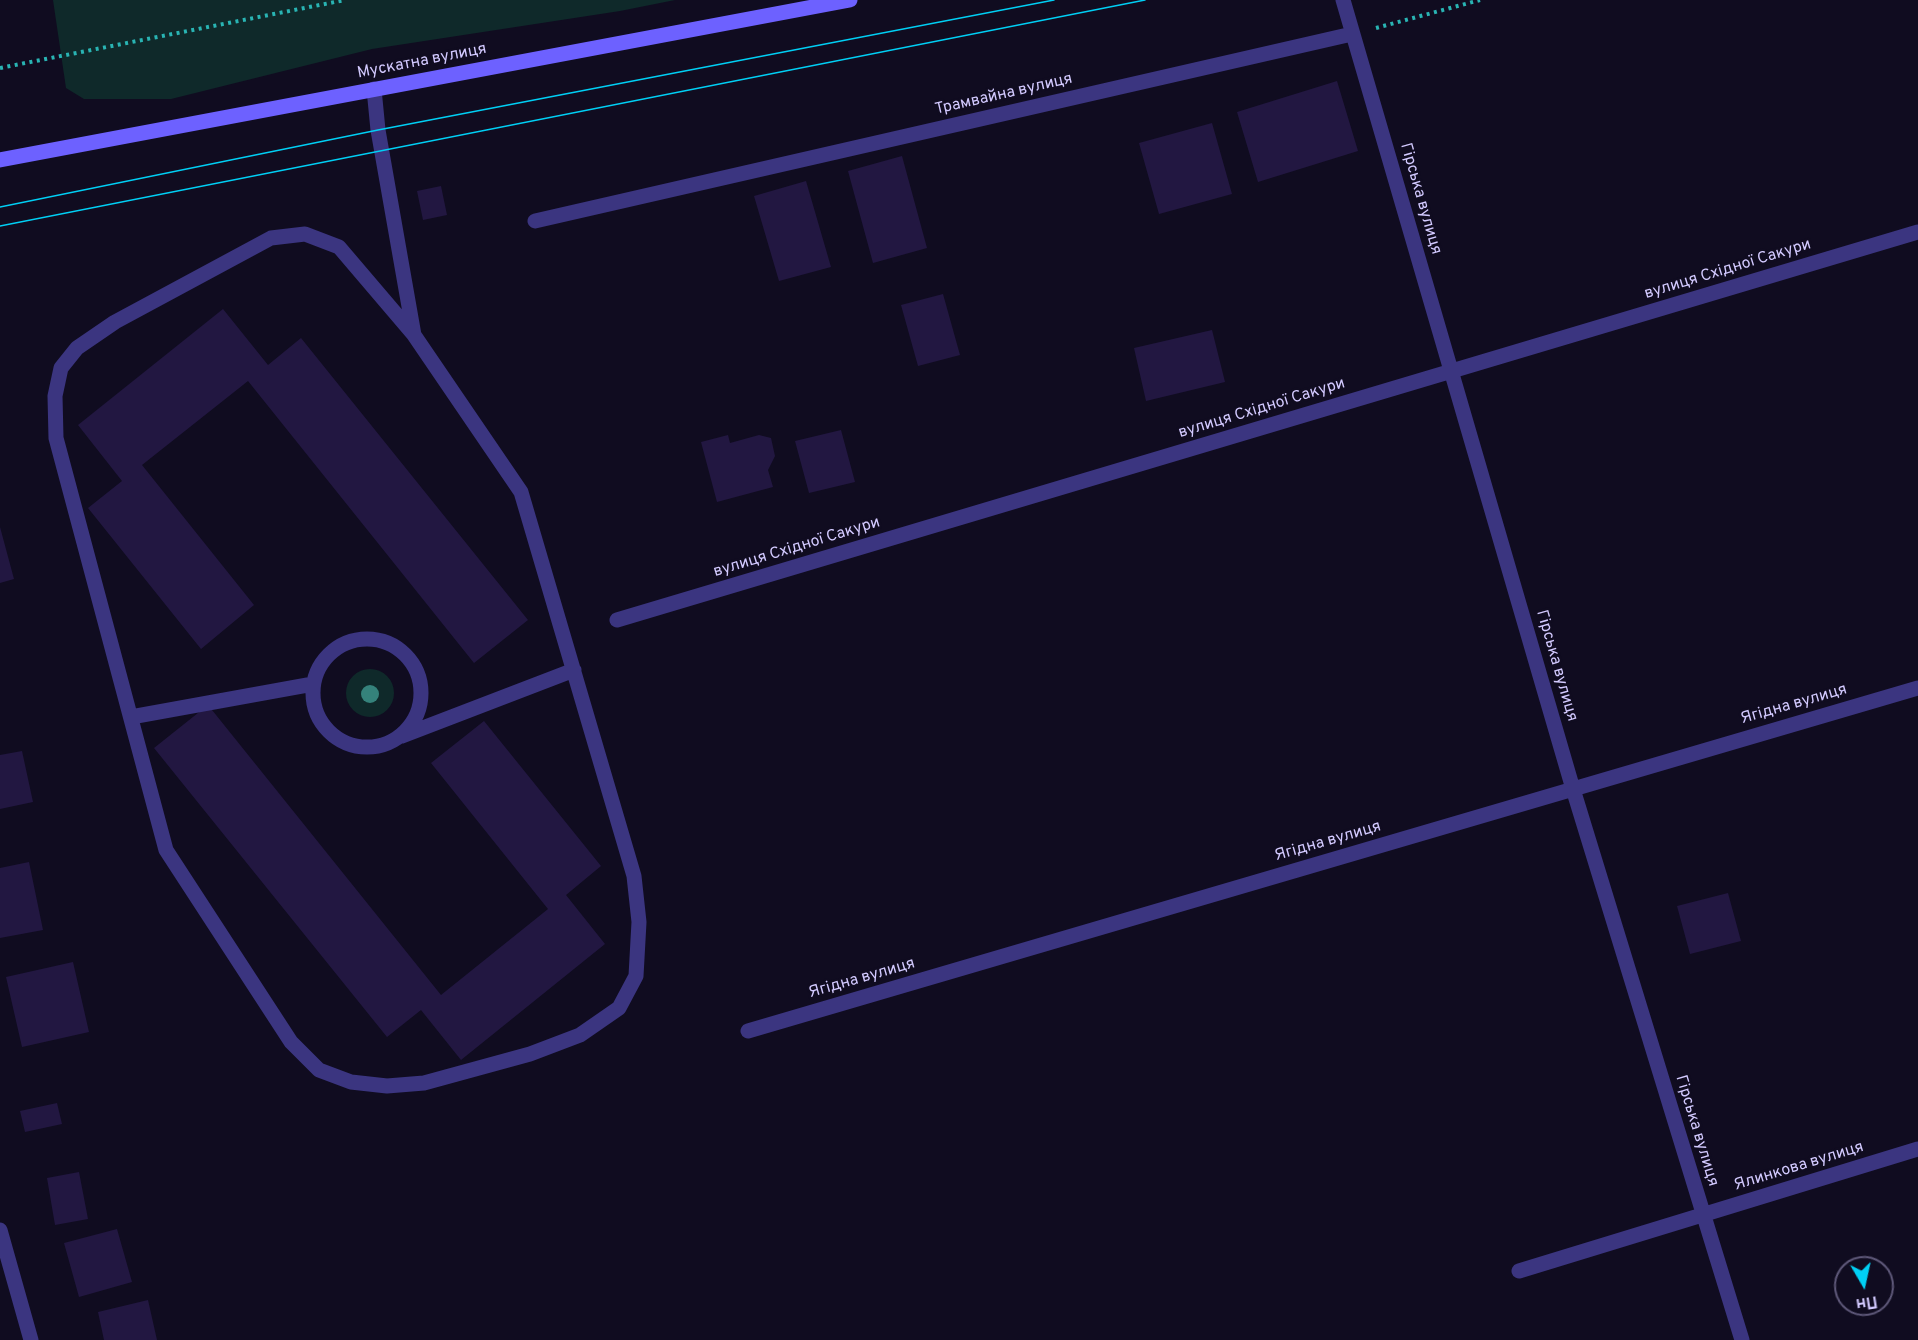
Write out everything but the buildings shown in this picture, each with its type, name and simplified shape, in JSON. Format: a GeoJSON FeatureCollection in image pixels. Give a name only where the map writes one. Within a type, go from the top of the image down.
{"type":"FeatureCollection","features":[{"type":"Feature","properties":{"kind":"street","name":"Мускатна вулиця"},"geometry":{"type":"LineString","coordinates":[[0,160],[850,0]]}},
{"type":"Feature","properties":{"kind":"street","name":"Гірська вулиця"},"geometry":{"type":"LineString","coordinates":[[1342,0],[1573,789],[1742,1340]]}},
{"type":"Feature","properties":{"kind":"street","name":"Трамвайна вулиця"},"geometry":{"type":"LineString","coordinates":[[535,221],[1352,34]]}},
{"type":"Feature","properties":{"kind":"street"},"geometry":{"type":"LineString","coordinates":[[374,89],[378,130],[414,335]]}},
{"type":"Feature","properties":{"kind":"street","name":"вулиця Східної Сакури"},"geometry":{"type":"LineString","coordinates":[[617,621],[1918,232]]}},
{"type":"Feature","properties":{"kind":"street"},"geometry":{"type":"LineString","coordinates":[[305,234],[339,247],[414,335],[521,492],[634,876],[639,922],[636,976],[619,1008],[580,1035],[530,1054],[424,1083],[387,1086],[351,1082],[319,1070],[291,1042],[166,850],[56,438],[55,396],[61,368],[77,348],[115,322],[271,238],[305,234]]}},
{"type":"Feature","properties":{"kind":"street"},"geometry":{"type":"LineString","coordinates":[[396,738],[409,726],[418,711],[421,693],[418,675],[410,659],[396,647],[380,640],[362,638],[345,643],[330,653],[318,667],[313,684],[313,702],[319,718],[330,733],[345,742],[362,747],[380,745],[573,670]]}},
{"type":"Feature","properties":{"kind":"street"},"geometry":{"type":"LineString","coordinates":[[131,717],[313,684]]}},
{"type":"Feature","properties":{"kind":"street","name":"Ягідна вулиця"},"geometry":{"type":"LineString","coordinates":[[748,1031],[1918,688]]}},
{"type":"Feature","properties":{"kind":"street","name":"Ялинкова вулиця"},"geometry":{"type":"LineString","coordinates":[[1519,1271],[1918,1149]]}},
{"type":"Feature","properties":{"kind":"street"},"geometry":{"type":"LineString","coordinates":[[0,1230],[31,1340]]}},
{"type":"Feature","properties":{"kind":"path"},"geometry":{"type":"LineString","coordinates":[[0,68],[345,0]]}},
{"type":"Feature","properties":{"kind":"path"},"geometry":{"type":"LineString","coordinates":[[1352,34],[1480,0]]}},
{"type":"Feature","properties":{"kind":"green space"},"geometry":{"type":"Polygon","coordinates":[[[53,0],[675,0],[620,11],[372,49],[171,99],[84,99],[66,88],[53,0]]]}},
{"type":"Feature","properties":{"kind":"green space"},"geometry":{"type":"Polygon","coordinates":[[[365,669],[375,669],[390,679],[394,693],[393,702],[384,713],[375,717],[365,717],[350,707],[346,698],[346,688],[356,673],[365,669]]]}},
{"type":"Feature","properties":{"kind":"tram line"},"geometry":{"type":"LineString","coordinates":[[0,207],[378,130],[1054,0]]}},
{"type":"Feature","properties":{"kind":"tram line"},"geometry":{"type":"LineString","coordinates":[[0,226],[1145,0]]}}]}
